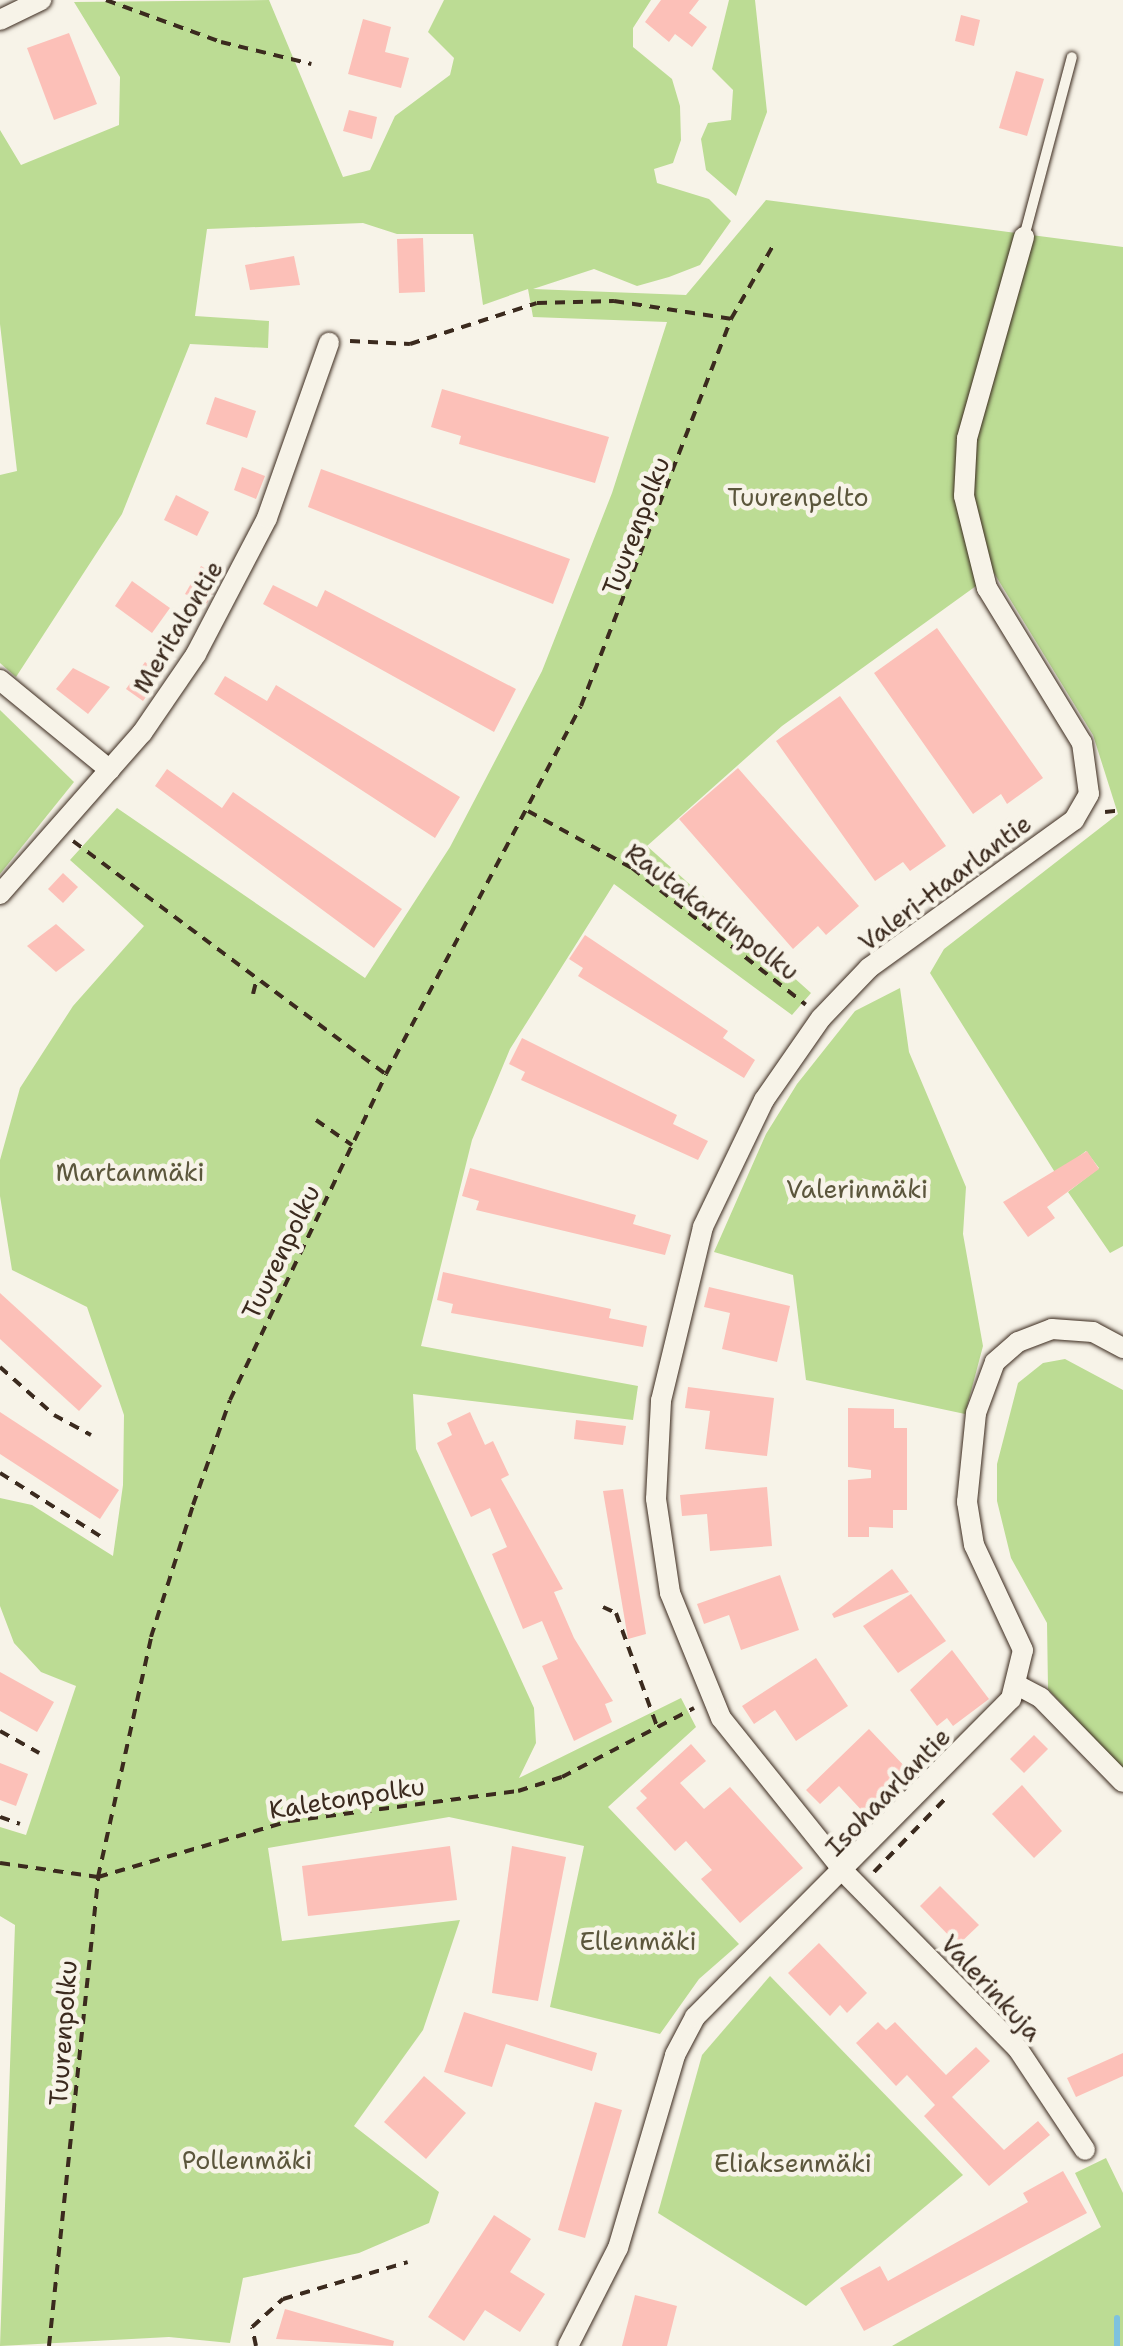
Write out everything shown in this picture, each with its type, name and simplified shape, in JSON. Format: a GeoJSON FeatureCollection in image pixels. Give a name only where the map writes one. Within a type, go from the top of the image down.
{"type":"FeatureCollection","features":[{"type":"Feature","properties":{"kind":"street"},"geometry":{"type":"LineString","coordinates":[[0,20],[42,0]]}},
{"type":"Feature","properties":{"kind":"street","name":"Valeri-Haarlantie"},"geometry":{"type":"LineString","coordinates":[[845,1873],[720,1718],[670,1592],[656,1499],[661,1401],[703,1227],[737,1145],[815,1007],[1074,820],[1089,794],[1082,743],[986,588],[964,496],[967,439],[1024,237]]}},
{"type":"Feature","properties":{"kind":"street","name":"Meritalontie"},"geometry":{"type":"LineString","coordinates":[[0,894],[110,770],[196,654],[244,566],[329,343]]}},
{"type":"Feature","properties":{"kind":"street"},"geometry":{"type":"LineString","coordinates":[[0,680],[110,770]]}},
{"type":"Feature","properties":{"kind":"street"},"geometry":{"type":"LineString","coordinates":[[1123,1348],[1093,1332],[1036,1333],[1006,1352],[983,1387],[971,1441],[968,1521],[1018,1631],[1017,1685],[1041,1698],[1123,1782]]}},
{"type":"Feature","properties":{"kind":"street","name":"Isohaarlantie"},"geometry":{"type":"LineString","coordinates":[[568,2346],[618,2248],[685,2032],[719,1988],[845,1873],[1004,1710],[1017,1685]]}},
{"type":"Feature","properties":{"kind":"street","name":"Valerinkuja"},"geometry":{"type":"LineString","coordinates":[[845,1873],[1018,2049],[1084,2150]]}},
{"type":"Feature","properties":{"kind":"lane"},"geometry":{"type":"LineString","coordinates":[[1024,237],[1072,58]]}},
{"type":"Feature","properties":{"kind":"path"},"geometry":{"type":"LineString","coordinates":[[106,0],[221,42],[311,64]]}},
{"type":"Feature","properties":{"kind":"path","name":"Tuurenpolku"},"geometry":{"type":"LineString","coordinates":[[50,2346],[98,1877],[150,1637],[193,1505],[230,1400],[352,1145],[526,810],[632,588],[731,319],[774,244]]}},
{"type":"Feature","properties":{"kind":"path"},"geometry":{"type":"LineString","coordinates":[[329,343],[410,344],[537,303],[696,308],[731,319]]}},
{"type":"Feature","properties":{"kind":"path","name":"Rautakartinpolku"},"geometry":{"type":"LineString","coordinates":[[526,810],[632,868],[815,1007]]}},
{"type":"Feature","properties":{"kind":"path"},"geometry":{"type":"LineString","coordinates":[[73,841],[386,1074]]}},
{"type":"Feature","properties":{"kind":"path"},"geometry":{"type":"LineString","coordinates":[[254,994],[258,978]]}},
{"type":"Feature","properties":{"kind":"path"},"geometry":{"type":"LineString","coordinates":[[800,1017],[815,1007]]}},
{"type":"Feature","properties":{"kind":"path"},"geometry":{"type":"LineString","coordinates":[[316,1120],[352,1145]]}},
{"type":"Feature","properties":{"kind":"path"},"geometry":{"type":"LineString","coordinates":[[0,1367],[54,1416],[91,1435]]}},
{"type":"Feature","properties":{"kind":"path"},"geometry":{"type":"LineString","coordinates":[[0,1473],[105,1540]]}},
{"type":"Feature","properties":{"kind":"path"},"geometry":{"type":"LineString","coordinates":[[603,1607],[616,1613],[658,1726]]}},
{"type":"Feature","properties":{"kind":"path"},"geometry":{"type":"LineString","coordinates":[[689,1698],[699,1716]]}},
{"type":"Feature","properties":{"kind":"path","name":"Kaletonpolku"},"geometry":{"type":"LineString","coordinates":[[0,1863],[98,1877],[290,1822],[544,1785],[687,1711]]}},
{"type":"Feature","properties":{"kind":"path"},"geometry":{"type":"LineString","coordinates":[[0,1731],[38,1753]]}},
{"type":"Feature","properties":{"kind":"path"},"geometry":{"type":"LineString","coordinates":[[0,1817],[20,1824]]}},
{"type":"Feature","properties":{"kind":"path"},"geometry":{"type":"LineString","coordinates":[[256,2346],[252,2327],[283,2299],[408,2262]]}},
{"type":"Feature","properties":{"kind":"green space"},"geometry":{"type":"Polygon","coordinates":[[[269,0],[343,177],[370,170],[395,116],[450,75],[454,58],[428,32],[444,0],[651,0],[633,28],[633,47],[672,79],[680,106],[681,140],[673,163],[654,169],[657,183],[709,199],[731,221],[700,265],[669,277],[637,286],[594,269],[533,289],[686,295],[766,200],[1123,247],[1123,1246],[1110,1253],[1068,1192],[1099,1168],[1086,1151],[1056,1174],[930,973],[944,949],[1118,814],[1093,735],[994,573],[782,726],[647,846],[811,993],[792,1015],[614,884],[510,1049],[472,1140],[421,1346],[638,1386],[633,1420],[413,1394],[416,1449],[534,1708],[536,1743],[519,1778],[681,1698],[696,1727],[608,1807],[739,1944],[699,1979],[660,2034],[550,2007],[584,1846],[449,1817],[268,1848],[282,1941],[460,1920],[423,2030],[354,2126],[439,2192],[429,2223],[359,2253],[243,2278],[230,2343],[169,2337],[0,2346],[15,1925],[0,1916],[0,1827],[26,1835],[76,1686],[41,1672],[14,1643],[0,1606],[0,1498],[32,1505],[113,1556],[123,1485],[124,1415],[87,1307],[12,1270],[0,1196],[0,1160],[20,1088],[73,1006],[144,926],[70,860],[117,808],[365,978],[450,847],[542,671],[612,493],[667,322],[533,317],[528,289],[483,305],[473,234],[397,234],[363,223],[207,229],[195,316],[269,321],[268,348],[190,344],[122,514],[16,677],[0,663],[0,475],[17,471],[0,324],[0,130],[21,165],[119,125],[120,77],[74,2],[269,0]]]}},
{"type":"Feature","properties":{"kind":"green space"},"geometry":{"type":"Polygon","coordinates":[[[729,0],[755,0],[767,112],[736,196],[706,170],[701,139],[708,123],[731,120],[733,90],[712,69],[729,0]]]}},
{"type":"Feature","properties":{"kind":"green space"},"geometry":{"type":"Polygon","coordinates":[[[0,710],[74,782],[0,874],[0,710]]]}},
{"type":"Feature","properties":{"kind":"green space","name":"Valerinmäki"},"geometry":{"type":"Polygon","coordinates":[[[900,988],[909,1052],[966,1187],[963,1234],[983,1346],[965,1414],[806,1380],[793,1275],[714,1252],[766,1134],[797,1084],[855,1011],[900,988]]]}},
{"type":"Feature","properties":{"kind":"green space"},"geometry":{"type":"Polygon","coordinates":[[[1065,1359],[1123,1390],[1123,1769],[1048,1689],[1047,1623],[1011,1558],[997,1501],[997,1464],[1018,1383],[1043,1363],[1065,1359]]]}},
{"type":"Feature","properties":{"kind":"green space","name":"Eliaksenmäki"},"geometry":{"type":"Polygon","coordinates":[[[770,1976],[963,2175],[806,2306],[658,2213],[702,2055],[770,1976]]]}},
{"type":"Feature","properties":{"kind":"green space"},"geometry":{"type":"Polygon","coordinates":[[[1106,2158],[1123,2193],[1123,2346],[892,2346],[1101,2227],[1075,2173],[1106,2158]]]}},
{"type":"Feature","properties":{"kind":"building"},"geometry":{"type":"Polygon","coordinates":[[[661,0],[699,0],[689,13],[707,27],[692,47],[675,34],[669,42],[645,22],[661,0]]]}},
{"type":"Feature","properties":{"kind":"building"},"geometry":{"type":"Polygon","coordinates":[[[961,15],[980,20],[974,46],[955,41],[961,15]]]}},
{"type":"Feature","properties":{"kind":"building"},"geometry":{"type":"Polygon","coordinates":[[[363,19],[391,27],[385,52],[409,58],[401,88],[348,74],[363,19]]]}},
{"type":"Feature","properties":{"kind":"building"},"geometry":{"type":"Polygon","coordinates":[[[69,33],[97,104],[54,120],[27,48],[69,33]]]}},
{"type":"Feature","properties":{"kind":"building"},"geometry":{"type":"Polygon","coordinates":[[[1016,71],[1044,79],[1027,136],[999,128],[1016,71]]]}},
{"type":"Feature","properties":{"kind":"building"},"geometry":{"type":"Polygon","coordinates":[[[349,110],[377,117],[372,139],[343,131],[349,110]]]}},
{"type":"Feature","properties":{"kind":"building"},"geometry":{"type":"Polygon","coordinates":[[[423,238],[425,292],[399,293],[397,239],[423,238]]]}},
{"type":"Feature","properties":{"kind":"building"},"geometry":{"type":"Polygon","coordinates":[[[294,256],[300,285],[250,290],[245,265],[294,256]]]}},
{"type":"Feature","properties":{"kind":"building"},"geometry":{"type":"Polygon","coordinates":[[[442,389],[609,437],[595,483],[459,444],[461,436],[431,427],[442,389]]]}},
{"type":"Feature","properties":{"kind":"building"},"geometry":{"type":"Polygon","coordinates":[[[215,397],[256,411],[247,438],[206,424],[215,397]]]}},
{"type":"Feature","properties":{"kind":"building"},"geometry":{"type":"Polygon","coordinates":[[[242,467],[265,476],[256,499],[234,490],[242,467]]]}},
{"type":"Feature","properties":{"kind":"building"},"geometry":{"type":"Polygon","coordinates":[[[321,469],[570,559],[553,604],[308,507],[321,469]]]}},
{"type":"Feature","properties":{"kind":"building"},"geometry":{"type":"Polygon","coordinates":[[[176,495],[209,512],[197,536],[164,520],[176,495]]]}},
{"type":"Feature","properties":{"kind":"building"},"geometry":{"type":"Polygon","coordinates":[[[201,566],[221,577],[206,605],[185,594],[201,566]]]}},
{"type":"Feature","properties":{"kind":"building"},"geometry":{"type":"Polygon","coordinates":[[[132,581],[170,608],[152,633],[115,606],[132,581]]]}},
{"type":"Feature","properties":{"kind":"building"},"geometry":{"type":"Polygon","coordinates":[[[273,585],[317,607],[325,590],[516,689],[494,732],[263,604],[273,585]]]}},
{"type":"Feature","properties":{"kind":"building"},"geometry":{"type":"Polygon","coordinates":[[[937,628],[1043,778],[1007,804],[1001,794],[973,814],[874,673],[937,628]]]}},
{"type":"Feature","properties":{"kind":"building"},"geometry":{"type":"Polygon","coordinates":[[[145,662],[162,674],[143,701],[126,689],[145,662]]]}},
{"type":"Feature","properties":{"kind":"building"},"geometry":{"type":"Polygon","coordinates":[[[73,668],[110,687],[88,714],[56,689],[73,668]]]}},
{"type":"Feature","properties":{"kind":"building"},"geometry":{"type":"Polygon","coordinates":[[[225,676],[267,701],[276,685],[460,797],[435,838],[214,694],[225,676]]]}},
{"type":"Feature","properties":{"kind":"building"},"geometry":{"type":"Polygon","coordinates":[[[840,696],[946,846],[910,871],[903,862],[875,881],[776,741],[840,696]]]}},
{"type":"Feature","properties":{"kind":"building"},"geometry":{"type":"Polygon","coordinates":[[[738,768],[859,906],[826,935],[818,926],[793,949],[679,819],[738,768]]]}},
{"type":"Feature","properties":{"kind":"building"},"geometry":{"type":"Polygon","coordinates":[[[167,769],[222,808],[233,792],[402,909],[374,948],[155,786],[167,769]]]}},
{"type":"Feature","properties":{"kind":"building"},"geometry":{"type":"Polygon","coordinates":[[[63,873],[78,887],[63,903],[48,889],[63,873]]]}},
{"type":"Feature","properties":{"kind":"building"},"geometry":{"type":"Polygon","coordinates":[[[56,924],[85,950],[56,972],[27,946],[56,924]]]}},
{"type":"Feature","properties":{"kind":"building"},"geometry":{"type":"Polygon","coordinates":[[[585,935],[728,1031],[723,1038],[755,1060],[744,1078],[578,976],[583,968],[569,959],[585,935]]]}},
{"type":"Feature","properties":{"kind":"building"},"geometry":{"type":"Polygon","coordinates":[[[522,1038],[677,1115],[673,1124],[708,1141],[698,1160],[521,1080],[525,1072],[509,1064],[522,1038]]]}},
{"type":"Feature","properties":{"kind":"building"},"geometry":{"type":"Polygon","coordinates":[[[1087,1151],[1099,1169],[1047,1207],[1055,1218],[1028,1237],[1003,1202],[1087,1151]]]}},
{"type":"Feature","properties":{"kind":"building"},"geometry":{"type":"Polygon","coordinates":[[[470,1168],[636,1215],[633,1224],[671,1235],[665,1255],[476,1210],[479,1201],[462,1196],[470,1168]]]}},
{"type":"Feature","properties":{"kind":"building"},"geometry":{"type":"Polygon","coordinates":[[[443,1272],[611,1309],[609,1318],[647,1326],[643,1347],[451,1313],[453,1304],[437,1300],[443,1272]]]}},
{"type":"Feature","properties":{"kind":"building"},"geometry":{"type":"Polygon","coordinates":[[[709,1287],[790,1306],[777,1362],[722,1349],[730,1313],[704,1307],[709,1287]]]}},
{"type":"Feature","properties":{"kind":"building"},"geometry":{"type":"Polygon","coordinates":[[[0,1293],[102,1386],[79,1411],[0,1339],[0,1293]]]}},
{"type":"Feature","properties":{"kind":"building"},"geometry":{"type":"Polygon","coordinates":[[[688,1387],[774,1398],[767,1456],[705,1449],[710,1411],[685,1408],[688,1387]]]}},
{"type":"Feature","properties":{"kind":"building"},"geometry":{"type":"Polygon","coordinates":[[[848,1408],[894,1409],[894,1428],[907,1428],[907,1510],[893,1510],[893,1528],[869,1527],[869,1537],[848,1537],[848,1480],[871,1478],[871,1470],[848,1467],[848,1408]]]}},
{"type":"Feature","properties":{"kind":"building"},"geometry":{"type":"Polygon","coordinates":[[[0,1412],[119,1490],[100,1519],[0,1454],[0,1412]]]}},
{"type":"Feature","properties":{"kind":"building"},"geometry":{"type":"Polygon","coordinates":[[[470,1412],[485,1445],[493,1441],[509,1475],[501,1479],[563,1589],[554,1592],[574,1638],[613,1701],[605,1704],[612,1722],[574,1741],[542,1666],[558,1659],[542,1621],[523,1629],[492,1554],[507,1547],[490,1508],[471,1517],[437,1443],[452,1435],[447,1423],[470,1412]]]}},
{"type":"Feature","properties":{"kind":"building"},"geometry":{"type":"Polygon","coordinates":[[[576,1420],[626,1426],[623,1445],[574,1439],[576,1420]]]}},
{"type":"Feature","properties":{"kind":"building"},"geometry":{"type":"Polygon","coordinates":[[[767,1487],[772,1546],[710,1551],[707,1514],[682,1516],[680,1495],[767,1487]]]}},
{"type":"Feature","properties":{"kind":"building"},"geometry":{"type":"Polygon","coordinates":[[[623,1489],[646,1634],[628,1639],[603,1491],[623,1489]]]}},
{"type":"Feature","properties":{"kind":"building"},"geometry":{"type":"Polygon","coordinates":[[[892,1569],[909,1592],[834,1618],[832,1614],[892,1569]]]}},
{"type":"Feature","properties":{"kind":"building"},"geometry":{"type":"Polygon","coordinates":[[[780,1575],[799,1630],[741,1650],[729,1615],[704,1624],[697,1604],[780,1575]]]}},
{"type":"Feature","properties":{"kind":"building"},"geometry":{"type":"Polygon","coordinates":[[[911,1594],[946,1641],[898,1673],[863,1626],[911,1594]]]}},
{"type":"Feature","properties":{"kind":"building"},"geometry":{"type":"Polygon","coordinates":[[[952,1650],[989,1699],[953,1726],[947,1718],[937,1726],[910,1690],[952,1650]]]}},
{"type":"Feature","properties":{"kind":"building"},"geometry":{"type":"Polygon","coordinates":[[[816,1658],[848,1706],[796,1741],[775,1710],[754,1724],[742,1706],[816,1658]]]}},
{"type":"Feature","properties":{"kind":"building"},"geometry":{"type":"Polygon","coordinates":[[[0,1672],[54,1702],[37,1732],[0,1711],[0,1672]]]}},
{"type":"Feature","properties":{"kind":"building"},"geometry":{"type":"Polygon","coordinates":[[[869,1729],[909,1771],[865,1814],[839,1786],[820,1804],[806,1790],[869,1729]]]}},
{"type":"Feature","properties":{"kind":"building"},"geometry":{"type":"Polygon","coordinates":[[[1034,1735],[1048,1749],[1024,1773],[1010,1759],[1034,1735]]]}},
{"type":"Feature","properties":{"kind":"building"},"geometry":{"type":"Polygon","coordinates":[[[691,1744],[706,1761],[680,1783],[704,1809],[730,1787],[803,1868],[740,1923],[701,1879],[712,1870],[686,1841],[675,1851],[636,1808],[647,1798],[640,1791],[691,1744]]]}},
{"type":"Feature","properties":{"kind":"building"},"geometry":{"type":"Polygon","coordinates":[[[0,1763],[28,1774],[16,1806],[0,1800],[0,1763]]]}},
{"type":"Feature","properties":{"kind":"building"},"geometry":{"type":"Polygon","coordinates":[[[1022,1785],[1062,1831],[1034,1858],[992,1814],[1022,1785]]]}},
{"type":"Feature","properties":{"kind":"building"},"geometry":{"type":"Polygon","coordinates":[[[450,1846],[457,1900],[308,1916],[302,1866],[450,1846]]]}},
{"type":"Feature","properties":{"kind":"building"},"geometry":{"type":"Polygon","coordinates":[[[512,1846],[566,1857],[538,2001],[492,1993],[512,1846]]]}},
{"type":"Feature","properties":{"kind":"building"},"geometry":{"type":"Polygon","coordinates":[[[940,1886],[979,1925],[958,1945],[920,1906],[940,1886]]]}},
{"type":"Feature","properties":{"kind":"building"},"geometry":{"type":"Polygon","coordinates":[[[819,1943],[867,1993],[847,2013],[840,2005],[830,2016],[788,1973],[819,1943]]]}},
{"type":"Feature","properties":{"kind":"building"},"geometry":{"type":"Polygon","coordinates":[[[464,2012],[597,2053],[592,2071],[506,2044],[492,2087],[444,2072],[464,2012]]]}},
{"type":"Feature","properties":{"kind":"building"},"geometry":{"type":"Polygon","coordinates":[[[878,2022],[886,2030],[895,2022],[946,2075],[976,2047],[990,2061],[952,2097],[1004,2150],[1038,2121],[1050,2135],[989,2186],[924,2116],[935,2105],[907,2075],[896,2086],[856,2043],[878,2022]]]}},
{"type":"Feature","properties":{"kind":"building"},"geometry":{"type":"Polygon","coordinates":[[[1123,2053],[1123,2076],[1076,2097],[1067,2078],[1123,2053]]]}},
{"type":"Feature","properties":{"kind":"building"},"geometry":{"type":"Polygon","coordinates":[[[424,2076],[466,2113],[426,2159],[384,2122],[424,2076]]]}},
{"type":"Feature","properties":{"kind":"building"},"geometry":{"type":"Polygon","coordinates":[[[595,2102],[622,2110],[585,2238],[558,2230],[595,2102]]]}},
{"type":"Feature","properties":{"kind":"building"},"geometry":{"type":"Polygon","coordinates":[[[1063,2171],[1087,2213],[864,2331],[840,2288],[880,2266],[888,2281],[1028,2202],[1023,2193],[1063,2171]]]}},
{"type":"Feature","properties":{"kind":"building"},"geometry":{"type":"Polygon","coordinates":[[[494,2215],[531,2239],[510,2272],[545,2294],[520,2332],[485,2310],[464,2341],[428,2317],[494,2215]]]}},
{"type":"Feature","properties":{"kind":"building"},"geometry":{"type":"Polygon","coordinates":[[[635,2295],[677,2306],[667,2346],[622,2346],[635,2295]]]}},
{"type":"Feature","properties":{"kind":"building"},"geometry":{"type":"Polygon","coordinates":[[[285,2309],[394,2341],[393,2346],[276,2339],[285,2309]]]}},
{"type":"Feature","properties":{"kind":"waterway"},"geometry":{"type":"LineString","coordinates":[[1117,2318],[1117,2346]]}},
{"type":"Feature","properties":{"kind":"park label","name":"Tuurenpelto"},"geometry":{"type":"Point","coordinates":[798,497]}},
{"type":"Feature","properties":{"kind":"park label","name":"Martanmäki"},"geometry":{"type":"Point","coordinates":[130,1172]}},
{"type":"Feature","properties":{"kind":"park label","name":"Ellenmäki"},"geometry":{"type":"Point","coordinates":[638,1941]}},
{"type":"Feature","properties":{"kind":"park label","name":"Pollenmäki"},"geometry":{"type":"Point","coordinates":[247,2160]}}]}
